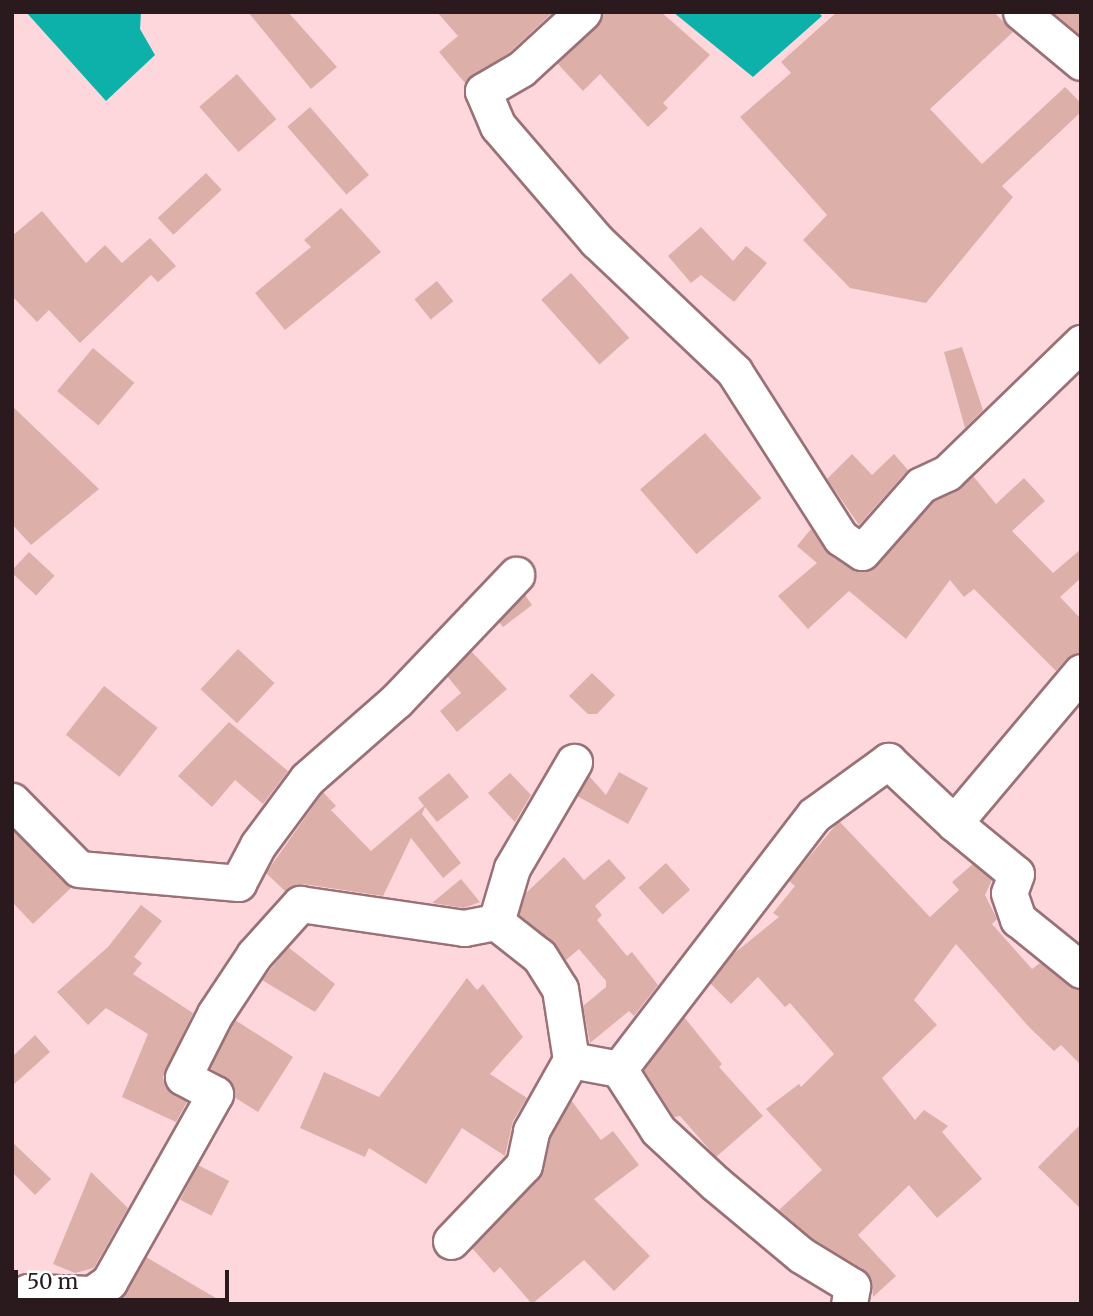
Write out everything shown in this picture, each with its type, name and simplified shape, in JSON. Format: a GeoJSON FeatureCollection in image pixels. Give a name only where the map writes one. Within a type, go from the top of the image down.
{"type":"FeatureCollection","features":[{"type":"Feature","properties":{"kind":"street"},"geometry":{"type":"LineString","coordinates":[[583,12],[521,69],[484,91],[498,126],[597,241],[704,338],[734,371],[841,538],[862,552],[921,485],[947,473],[1081,343]]}},
{"type":"Feature","properties":{"kind":"street"},"geometry":{"type":"LineString","coordinates":[[1021,12],[1081,62]]}},
{"type":"Feature","properties":{"kind":"street"},"geometry":{"type":"LineString","coordinates":[[12,801],[79,869],[238,883],[258,845],[307,779],[397,700],[516,575]]}},
{"type":"Feature","properties":{"kind":"street"},"geometry":{"type":"LineString","coordinates":[[954,822],[1081,673]]}},
{"type":"Feature","properties":{"kind":"street"},"geometry":{"type":"LineString","coordinates":[[619,1069],[814,815],[888,761],[1016,874],[1009,893],[1018,919],[1081,970]]}},
{"type":"Feature","properties":{"kind":"street"},"geometry":{"type":"LineString","coordinates":[[496,922],[512,868],[574,762]]}},
{"type":"Feature","properties":{"kind":"street"},"geometry":{"type":"LineString","coordinates":[[16,1304],[28,1292],[92,1294],[109,1282],[215,1094],[183,1077],[215,1014],[254,956],[300,904],[464,928],[496,922],[539,956],[560,989],[571,1059],[531,1131],[524,1165],[451,1241]]}},
{"type":"Feature","properties":{"kind":"street"},"geometry":{"type":"LineString","coordinates":[[571,1059],[619,1069],[658,1130],[715,1183],[801,1255],[852,1286],[849,1304]]}},
{"type":"Feature","properties":{"kind":"water"},"geometry":{"type":"Polygon","coordinates":[[[26,12],[141,12],[140,29],[155,55],[106,101],[26,12]]]}},
{"type":"Feature","properties":{"kind":"water"},"geometry":{"type":"Polygon","coordinates":[[[673,12],[818,12],[822,16],[753,77],[673,12]]]}},
{"type":"Feature","properties":{"kind":"building"},"geometry":{"type":"Polygon","coordinates":[[[248,12],[288,12],[337,67],[311,89],[248,12]]]}},
{"type":"Feature","properties":{"kind":"building"},"geometry":{"type":"Polygon","coordinates":[[[437,12],[553,12],[509,53],[465,83],[439,52],[458,36],[437,12]]]}},
{"type":"Feature","properties":{"kind":"building"},"geometry":{"type":"Polygon","coordinates":[[[603,12],[661,12],[710,55],[663,103],[668,108],[648,127],[600,74],[583,91],[557,63],[597,27],[603,12]]]}},
{"type":"Feature","properties":{"kind":"building"},"geometry":{"type":"Polygon","coordinates":[[[837,12],[994,12],[1013,32],[930,109],[982,164],[1065,87],[1081,103],[1081,112],[1002,186],[1013,197],[926,303],[850,288],[803,240],[827,215],[740,117],[791,73],[781,62],[837,12]]]}},
{"type":"Feature","properties":{"kind":"building"},"geometry":{"type":"Polygon","coordinates":[[[1053,12],[1081,12],[1081,36],[1053,12]]]}},
{"type":"Feature","properties":{"kind":"building"},"geometry":{"type":"Polygon","coordinates":[[[237,74],[276,119],[239,152],[199,107],[237,74]]]}},
{"type":"Feature","properties":{"kind":"building"},"geometry":{"type":"Polygon","coordinates":[[[310,107],[369,175],[346,195],[287,127],[310,107]]]}},
{"type":"Feature","properties":{"kind":"building"},"geometry":{"type":"Polygon","coordinates":[[[206,173],[222,190],[173,235],[158,218],[206,173]]]}},
{"type":"Feature","properties":{"kind":"building"},"geometry":{"type":"Polygon","coordinates":[[[341,208],[381,252],[285,330],[255,293],[311,247],[304,240],[341,208]]]}},
{"type":"Feature","properties":{"kind":"building"},"geometry":{"type":"Polygon","coordinates":[[[42,211],[86,263],[105,245],[122,263],[150,238],[176,266],[158,282],[151,275],[80,343],[49,310],[37,322],[12,296],[12,236],[42,211]]]}},
{"type":"Feature","properties":{"kind":"building"},"geometry":{"type":"Polygon","coordinates":[[[701,227],[733,261],[746,246],[767,263],[734,302],[701,275],[691,283],[668,256],[701,227]]]}},
{"type":"Feature","properties":{"kind":"building"},"geometry":{"type":"Polygon","coordinates":[[[571,273],[629,338],[599,364],[541,300],[571,273]]]}},
{"type":"Feature","properties":{"kind":"building"},"geometry":{"type":"Polygon","coordinates":[[[437,281],[453,301],[431,319],[414,299],[437,281]]]}},
{"type":"Feature","properties":{"kind":"building"},"geometry":{"type":"Polygon","coordinates":[[[962,347],[983,410],[965,428],[944,352],[962,347]]]}},
{"type":"Feature","properties":{"kind":"building"},"geometry":{"type":"Polygon","coordinates":[[[93,348],[134,383],[98,426],[57,391],[93,348]]]}},
{"type":"Feature","properties":{"kind":"building"},"geometry":{"type":"Polygon","coordinates":[[[12,406],[99,489],[31,545],[12,524],[12,406]]]}},
{"type":"Feature","properties":{"kind":"building"},"geometry":{"type":"Polygon","coordinates":[[[705,433],[761,498],[697,554],[640,489],[705,433]]]}},
{"type":"Feature","properties":{"kind":"building"},"geometry":{"type":"Polygon","coordinates":[[[852,454],[872,475],[894,454],[908,470],[859,525],[827,479],[852,454]]]}},
{"type":"Feature","properties":{"kind":"building"},"geometry":{"type":"Polygon","coordinates":[[[973,476],[996,504],[1024,478],[1045,501],[1012,531],[1053,573],[1081,549],[1081,578],[1060,597],[1081,619],[1081,652],[1066,659],[1056,671],[974,589],[964,597],[950,580],[906,639],[849,591],[808,629],[778,596],[817,563],[797,546],[811,529],[830,555],[851,569],[869,571],[933,501],[973,476]]]}},
{"type":"Feature","properties":{"kind":"building"},"geometry":{"type":"Polygon","coordinates":[[[29,552],[55,576],[36,596],[12,573],[29,552]]]}},
{"type":"Feature","properties":{"kind":"building"},"geometry":{"type":"Polygon","coordinates":[[[525,595],[532,605],[503,627],[499,622],[525,595]]]}},
{"type":"Feature","properties":{"kind":"building"},"geometry":{"type":"Polygon","coordinates":[[[238,649],[275,683],[237,723],[200,689],[238,649]]]}},
{"type":"Feature","properties":{"kind":"building"},"geometry":{"type":"Polygon","coordinates":[[[471,651],[507,689],[457,732],[440,711],[461,693],[447,676],[471,651]]]}},
{"type":"Feature","properties":{"kind":"building"},"geometry":{"type":"Polygon","coordinates":[[[592,673],[615,695],[597,714],[588,714],[569,696],[592,673]]]}},
{"type":"Feature","properties":{"kind":"building"},"geometry":{"type":"Polygon","coordinates":[[[104,686],[158,728],[119,777],[66,735],[104,686]]]}},
{"type":"Feature","properties":{"kind":"building"},"geometry":{"type":"Polygon","coordinates":[[[229,722],[288,771],[263,804],[235,780],[212,807],[178,776],[229,722]]]}},
{"type":"Feature","properties":{"kind":"building"},"geometry":{"type":"Polygon","coordinates":[[[619,772],[648,788],[628,824],[577,796],[589,776],[606,795],[619,772]]]}},
{"type":"Feature","properties":{"kind":"building"},"geometry":{"type":"Polygon","coordinates":[[[449,773],[469,797],[437,822],[425,807],[422,814],[461,863],[443,878],[411,838],[383,896],[303,884],[285,891],[266,873],[323,792],[336,806],[331,810],[371,851],[424,806],[418,798],[449,773]]]}},
{"type":"Feature","properties":{"kind":"building"},"geometry":{"type":"Polygon","coordinates":[[[510,773],[531,795],[515,822],[488,793],[510,773]]]}},
{"type":"Feature","properties":{"kind":"building"},"geometry":{"type":"Polygon","coordinates":[[[839,821],[930,917],[959,890],[952,882],[973,864],[992,880],[985,895],[997,919],[992,924],[1032,969],[1040,963],[1081,990],[1081,1065],[1061,1045],[1054,1051],[1029,1027],[956,944],[914,1000],[937,1025],[882,1078],[915,1120],[924,1110],[948,1126],[942,1132],[982,1179],[937,1218],[909,1185],[858,1235],[896,1276],[873,1297],[871,1278],[863,1269],[813,1239],[779,1210],[822,1170],[766,1109],[799,1084],[801,1087],[834,1054],[790,1003],[785,1007],[758,977],[731,1004],[710,983],[732,955],[779,917],[773,913],[795,886],[789,881],[839,821]]]}},
{"type":"Feature","properties":{"kind":"building"},"geometry":{"type":"Polygon","coordinates":[[[12,830],[72,887],[33,924],[12,902],[12,830]]]}},
{"type":"Feature","properties":{"kind":"building"},"geometry":{"type":"Polygon","coordinates":[[[564,857],[584,880],[609,859],[626,878],[595,906],[602,915],[597,920],[627,956],[632,952],[658,985],[634,1016],[629,1011],[590,1043],[583,1006],[606,987],[606,981],[579,949],[566,960],[552,941],[519,915],[526,893],[564,857]]]}},
{"type":"Feature","properties":{"kind":"building"},"geometry":{"type":"Polygon","coordinates":[[[666,863],[690,890],[663,915],[639,888],[666,863]]]}},
{"type":"Feature","properties":{"kind":"building"},"geometry":{"type":"Polygon","coordinates":[[[461,879],[480,902],[464,908],[432,903],[461,879]]]}},
{"type":"Feature","properties":{"kind":"building"},"geometry":{"type":"Polygon","coordinates":[[[141,905],[162,921],[134,957],[142,963],[133,974],[193,1013],[163,1077],[166,1088],[187,1102],[176,1122],[122,1097],[148,1034],[106,1008],[88,1025],[57,992],[108,947],[141,905]]]}},
{"type":"Feature","properties":{"kind":"building"},"geometry":{"type":"Polygon","coordinates":[[[288,947],[335,984],[315,1012],[262,980],[288,947]]]}},
{"type":"Feature","properties":{"kind":"building"},"geometry":{"type":"Polygon","coordinates":[[[467,978],[477,990],[483,984],[523,1037],[490,1074],[527,1098],[513,1121],[505,1156],[462,1128],[426,1184],[369,1148],[365,1157],[300,1128],[324,1072],[379,1097],[467,978]]]}},
{"type":"Feature","properties":{"kind":"building"},"geometry":{"type":"Polygon","coordinates":[[[684,1017],[722,1064],[719,1067],[763,1116],[716,1157],[680,1116],[674,1117],[644,1070],[684,1017]]]}},
{"type":"Feature","properties":{"kind":"building"},"geometry":{"type":"Polygon","coordinates":[[[235,1020],[293,1057],[258,1112],[234,1097],[232,1083],[210,1068],[235,1020]]]}},
{"type":"Feature","properties":{"kind":"building"},"geometry":{"type":"Polygon","coordinates":[[[35,1035],[50,1052],[12,1086],[12,1057],[35,1035]]]}},
{"type":"Feature","properties":{"kind":"building"},"geometry":{"type":"Polygon","coordinates":[[[571,1100],[601,1140],[613,1131],[639,1165],[594,1199],[650,1256],[614,1291],[584,1260],[532,1304],[500,1267],[494,1273],[472,1248],[539,1178],[550,1138],[571,1100]]]}},
{"type":"Feature","properties":{"kind":"building"},"geometry":{"type":"Polygon","coordinates":[[[1081,1124],[1081,1209],[1038,1167],[1081,1124]]]}},
{"type":"Feature","properties":{"kind":"building"},"geometry":{"type":"Polygon","coordinates":[[[12,1142],[51,1179],[35,1195],[12,1172],[12,1142]]]}},
{"type":"Feature","properties":{"kind":"building"},"geometry":{"type":"Polygon","coordinates":[[[198,1165],[229,1181],[211,1216],[180,1200],[198,1165]]]}},
{"type":"Feature","properties":{"kind":"building"},"geometry":{"type":"Polygon","coordinates":[[[91,1172],[128,1208],[94,1268],[75,1273],[53,1264],[91,1172]]]}},
{"type":"Feature","properties":{"kind":"building"},"geometry":{"type":"Polygon","coordinates":[[[146,1257],[226,1304],[113,1304],[126,1292],[146,1257]]]}}]}
